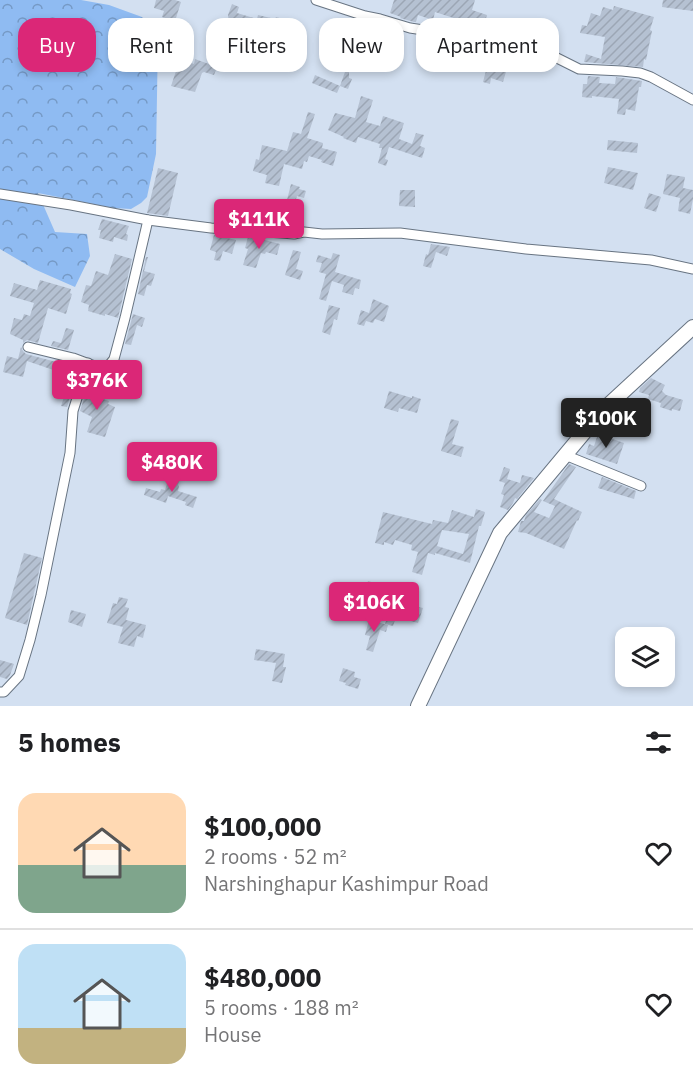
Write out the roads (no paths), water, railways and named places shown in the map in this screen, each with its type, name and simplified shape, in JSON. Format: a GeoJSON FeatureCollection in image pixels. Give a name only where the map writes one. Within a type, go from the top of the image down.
{"type":"FeatureCollection","features":[{"type":"Feature","properties":{"kind":"street"},"geometry":{"type":"LineString","coordinates":[[316,0],[410,28],[430,31],[492,32],[543,51],[579,69],[640,73],[693,100]]}},
{"type":"Feature","properties":{"kind":"street"},"geometry":{"type":"LineString","coordinates":[[0,195],[211,228],[294,234],[304,232],[322,234],[400,233],[526,249],[651,260],[693,269]]}},
{"type":"Feature","properties":{"kind":"street"},"geometry":{"type":"LineString","coordinates":[[28,346],[73,358],[105,370],[114,359],[148,219]]}},
{"type":"Feature","properties":{"kind":"street"},"geometry":{"type":"LineString","coordinates":[[418,706],[500,533],[602,411],[693,327]]}},
{"type":"Feature","properties":{"kind":"street"},"geometry":{"type":"LineString","coordinates":[[0,692],[4,692],[19,676],[30,640],[70,453],[73,411],[87,363]]}},
{"type":"Feature","properties":{"kind":"street"},"geometry":{"type":"LineString","coordinates":[[565,455],[641,486]]}}]}
